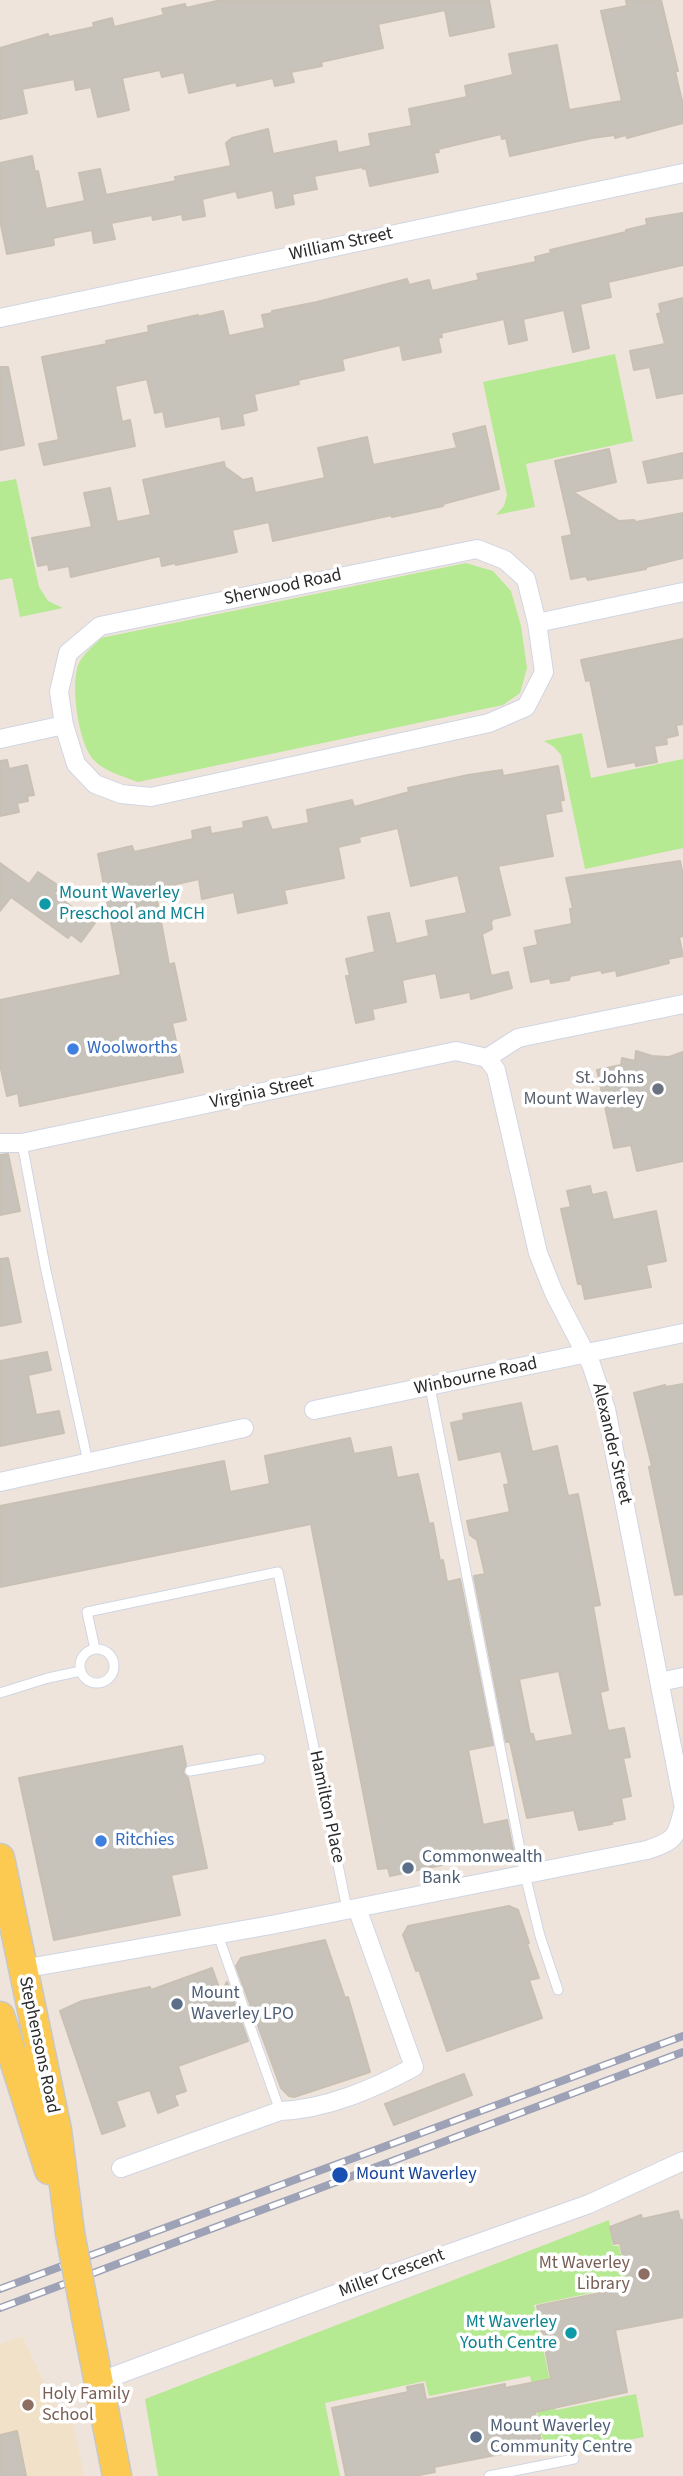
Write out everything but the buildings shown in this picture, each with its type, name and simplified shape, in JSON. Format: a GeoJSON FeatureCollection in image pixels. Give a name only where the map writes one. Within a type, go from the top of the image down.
{"type":"FeatureCollection","features":[{"type":"Feature","properties":{"kind":"main road","name":"Stephensons Road"},"geometry":{"type":"LineString","coordinates":[[0,1858],[57,2130],[70,2232],[117,2476]]}},
{"type":"Feature","properties":{"kind":"main road","name":"Stephensons Road"},"geometry":{"type":"LineString","coordinates":[[0,2016],[9,2069],[70,2232]]}},
{"type":"Feature","properties":{"kind":"street","name":"William Street"},"geometry":{"type":"LineString","coordinates":[[0,318],[683,173]]}},
{"type":"Feature","properties":{"kind":"street","name":"Sherwood Road"},"geometry":{"type":"LineString","coordinates":[[477,549],[505,560],[526,579],[537,623],[544,672],[526,707],[489,723],[151,797],[121,794],[95,784],[76,764],[64,725],[59,692],[68,653],[100,626],[477,549]]}},
{"type":"Feature","properties":{"kind":"street"},"geometry":{"type":"LineString","coordinates":[[537,623],[683,592]]}},
{"type":"Feature","properties":{"kind":"street"},"geometry":{"type":"LineString","coordinates":[[0,739],[64,725]]}},
{"type":"Feature","properties":{"kind":"street"},"geometry":{"type":"LineString","coordinates":[[492,1064],[518,1038],[683,1004]]}},
{"type":"Feature","properties":{"kind":"street","name":"Virginia Street"},"geometry":{"type":"LineString","coordinates":[[0,1143],[22,1143],[456,1051],[492,1064]]}},
{"type":"Feature","properties":{"kind":"street","name":"Alexander Street"},"geometry":{"type":"LineString","coordinates":[[492,1064],[538,1253],[554,1293],[590,1357],[606,1409],[683,1803]]}},
{"type":"Feature","properties":{"kind":"street","name":"Winbourne Road"},"geometry":{"type":"LineString","coordinates":[[314,1410],[590,1357],[638,1342],[683,1333]]}},
{"type":"Feature","properties":{"kind":"street"},"geometry":{"type":"LineString","coordinates":[[0,1482],[244,1428]]}},
{"type":"Feature","properties":{"kind":"street"},"geometry":{"type":"LineString","coordinates":[[660,1682],[683,1677]]}},
{"type":"Feature","properties":{"kind":"street"},"geometry":{"type":"LineString","coordinates":[[22,1969],[218,1934],[647,1850],[669,1842],[680,1827],[683,1810]]}},
{"type":"Feature","properties":{"kind":"street","name":"Hamilton Place"},"geometry":{"type":"LineString","coordinates":[[121,2168],[280,2111],[307,2110],[381,2085],[414,2067],[352,1908]]}},
{"type":"Feature","properties":{"kind":"street","name":"Miller Crescent"},"geometry":{"type":"LineString","coordinates":[[98,2382],[589,2204],[683,2161]]}},
{"type":"Feature","properties":{"kind":"lane"},"geometry":{"type":"LineString","coordinates":[[22,1143],[45,1266],[88,1462]]}},
{"type":"Feature","properties":{"kind":"lane"},"geometry":{"type":"LineString","coordinates":[[430,1387],[525,1875],[558,1990]]}},
{"type":"Feature","properties":{"kind":"lane","name":"Hamilton Place"},"geometry":{"type":"LineString","coordinates":[[95,1649],[87,1612],[278,1572],[352,1908]]}},
{"type":"Feature","properties":{"kind":"lane"},"geometry":{"type":"LineString","coordinates":[[95,1649],[110,1656],[113,1662],[109,1678],[97,1683],[86,1678],[80,1665],[85,1655],[95,1649]]}},
{"type":"Feature","properties":{"kind":"lane"},"geometry":{"type":"LineString","coordinates":[[0,1693],[81,1671]]}},
{"type":"Feature","properties":{"kind":"lane"},"geometry":{"type":"LineString","coordinates":[[190,1772],[260,1759]]}},
{"type":"Feature","properties":{"kind":"lane"},"geometry":{"type":"LineString","coordinates":[[218,1934],[280,2111]]}},
{"type":"Feature","properties":{"kind":"lane"},"geometry":{"type":"LineString","coordinates":[[489,2476],[573,2459]]}},
{"type":"Feature","properties":{"kind":"shaded area","name":"Holy Family School"},"geometry":{"type":"Polygon","coordinates":[[[22,2336],[56,2407],[69,2404],[84,2476],[0,2476],[0,2344],[22,2336]]]}},
{"type":"Feature","properties":{"kind":"green space"},"geometry":{"type":"Polygon","coordinates":[[[615,354],[633,441],[526,464],[535,507],[496,515],[504,506],[507,495],[483,382],[615,354]]]}},
{"type":"Feature","properties":{"kind":"green space"},"geometry":{"type":"Polygon","coordinates":[[[16,479],[39,587],[48,601],[63,608],[20,617],[12,578],[0,580],[0,482],[16,479]]]}},
{"type":"Feature","properties":{"kind":"green space"},"geometry":{"type":"Polygon","coordinates":[[[466,563],[493,571],[511,591],[521,626],[527,668],[520,693],[503,705],[138,782],[111,772],[99,765],[90,755],[82,735],[77,709],[76,672],[86,653],[101,638],[466,563]]]}},
{"type":"Feature","properties":{"kind":"green space"},"geometry":{"type":"Polygon","coordinates":[[[582,733],[591,778],[683,759],[683,848],[585,869],[561,755],[544,741],[582,733]]]}},
{"type":"Feature","properties":{"kind":"green space"},"geometry":{"type":"Polygon","coordinates":[[[609,2220],[613,2246],[619,2246],[635,2323],[616,2327],[609,2289],[534,2305],[556,2410],[636,2394],[644,2437],[546,2456],[530,2376],[429,2396],[425,2381],[325,2403],[340,2476],[158,2476],[145,2399],[609,2220]]]}},
{"type":"Feature","properties":{"kind":"railway"},"geometry":{"type":"LineString","coordinates":[[0,2289],[683,2036]]}},
{"type":"Feature","properties":{"kind":"railway"},"geometry":{"type":"LineString","coordinates":[[0,2308],[683,2052]]}},
{"type":"Feature","properties":{"kind":"place","name":"Mount Waverley Preschool and MCH"},"geometry":{"type":"Point","coordinates":[45,904]}},
{"type":"Feature","properties":{"kind":"place","name":"Woolworths"},"geometry":{"type":"Point","coordinates":[73,1049]}},
{"type":"Feature","properties":{"kind":"place","name":"St. Johns Mount Waverley"},"geometry":{"type":"Point","coordinates":[658,1089]}},
{"type":"Feature","properties":{"kind":"place","name":"Ritchies"},"geometry":{"type":"Point","coordinates":[101,1841]}},
{"type":"Feature","properties":{"kind":"place","name":"Commonwealth Bank"},"geometry":{"type":"Point","coordinates":[408,1868]}},
{"type":"Feature","properties":{"kind":"place","name":"Mount Waverley LPO"},"geometry":{"type":"Point","coordinates":[177,2004]}},
{"type":"Feature","properties":{"kind":"place","name":"Mount Waverley"},"geometry":{"type":"Point","coordinates":[340,2175]}},
{"type":"Feature","properties":{"kind":"place","name":"Mt Waverley Library"},"geometry":{"type":"Point","coordinates":[644,2274]}},
{"type":"Feature","properties":{"kind":"place","name":"Mt Waverley Youth Centre"},"geometry":{"type":"Point","coordinates":[571,2333]}},
{"type":"Feature","properties":{"kind":"place","name":"Holy Family School"},"geometry":{"type":"Point","coordinates":[28,2405]}},
{"type":"Feature","properties":{"kind":"place","name":"Mount Waverley Community Centre"},"geometry":{"type":"Point","coordinates":[476,2437]}}]}
